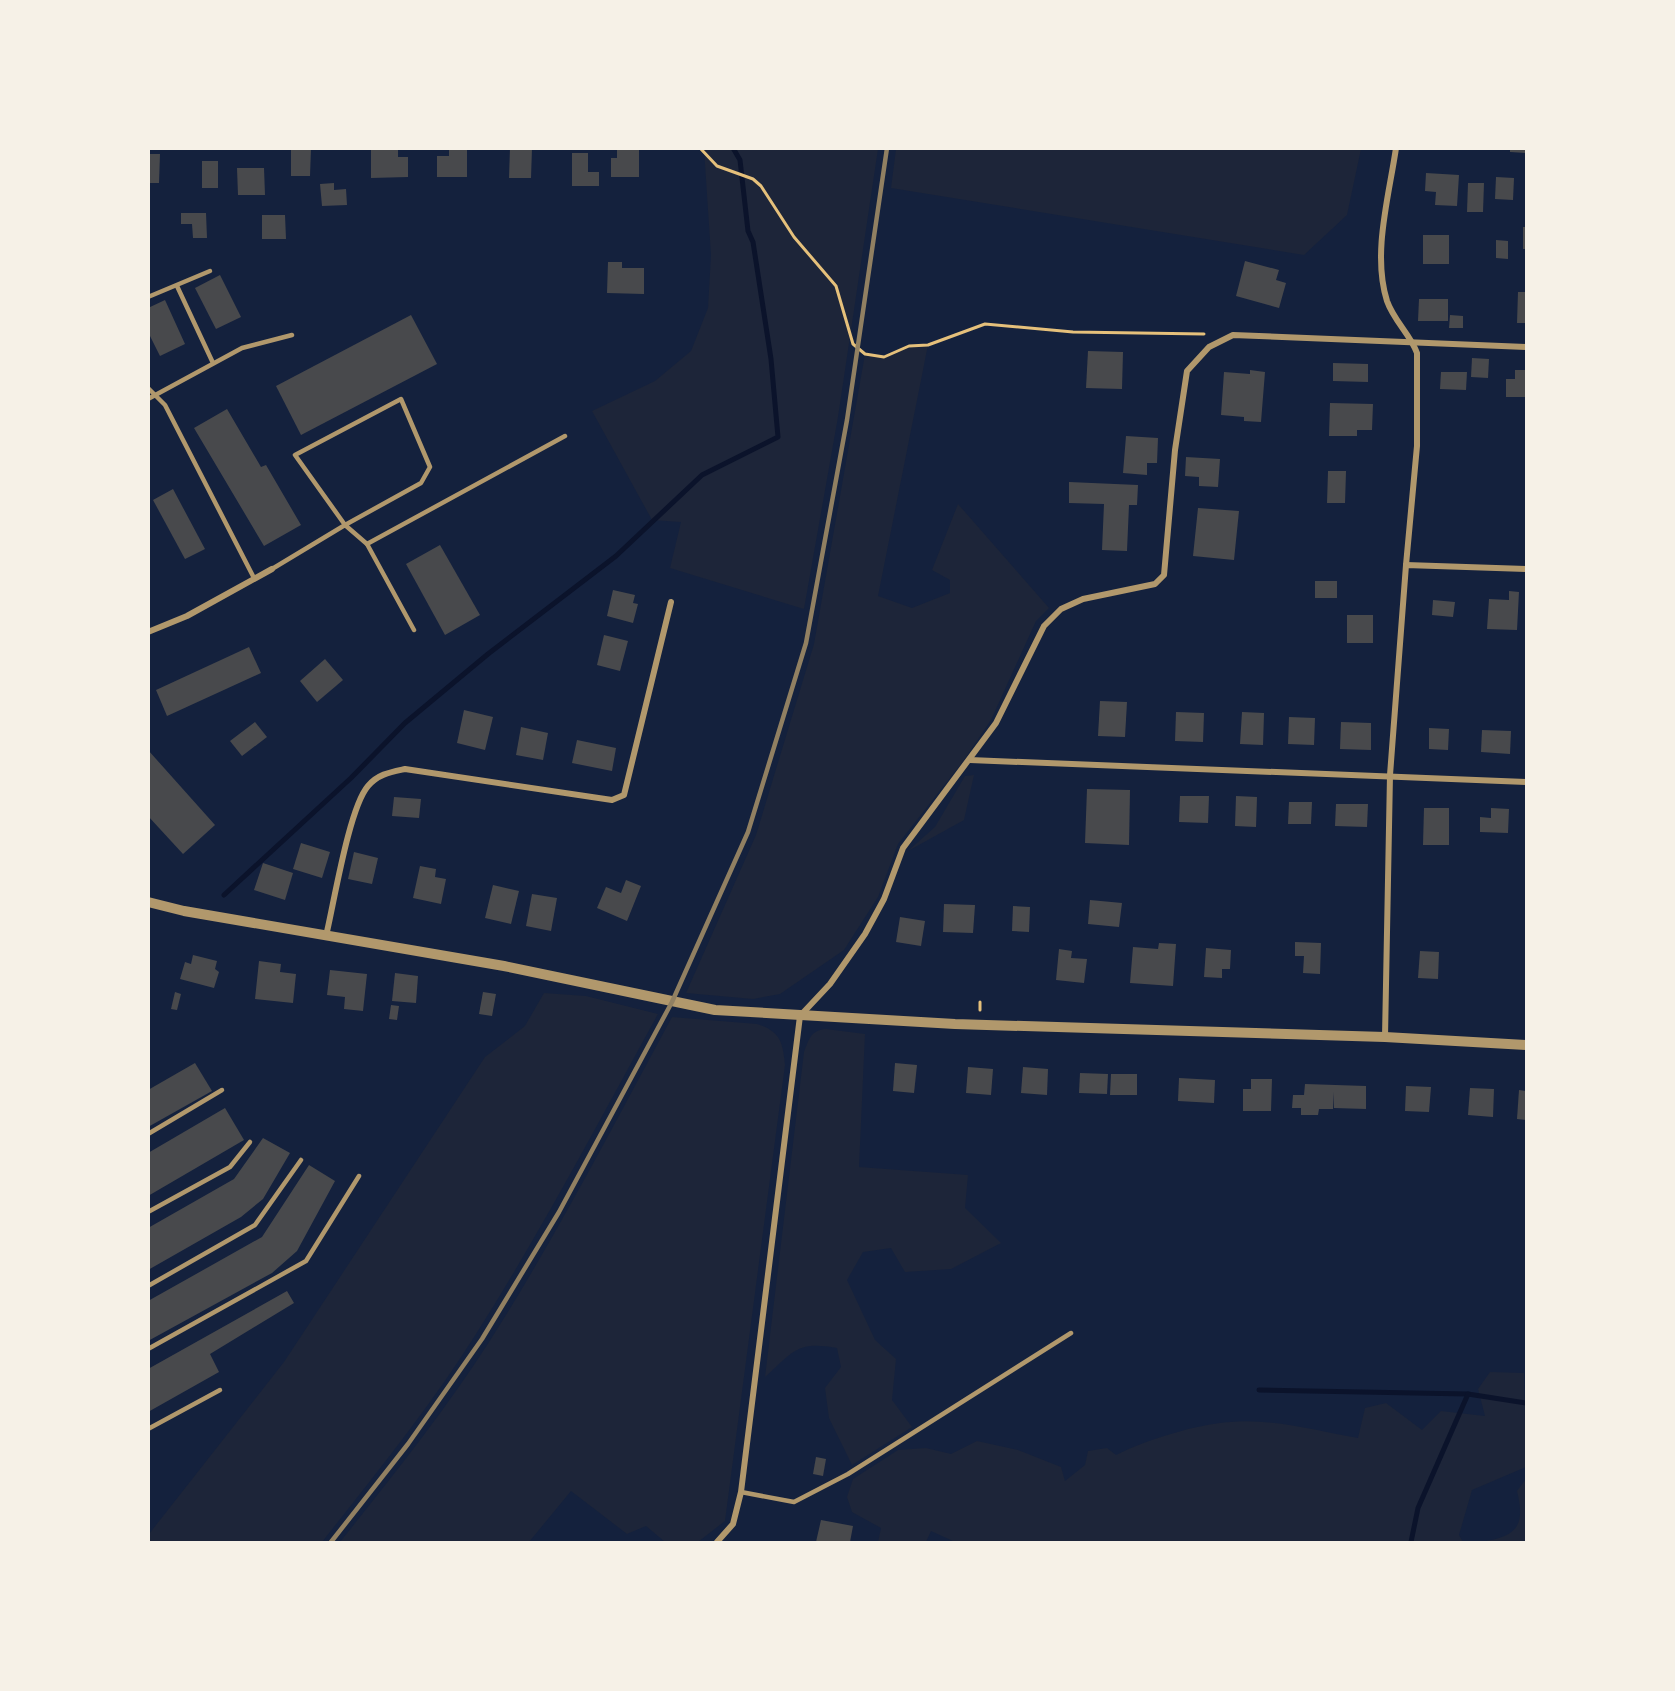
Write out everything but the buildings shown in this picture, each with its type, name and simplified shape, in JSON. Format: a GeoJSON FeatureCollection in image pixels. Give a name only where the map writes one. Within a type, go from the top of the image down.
{"type":"FeatureCollection","features":[{"type":"Feature","properties":{"kind":"street"},"geometry":{"type":"LineString","coordinates":[[1385,1037],[1390,776],[1416,446],[1417,353],[1412,341],[1399,326],[1387,302],[1382,276],[1383,238],[1396,148]]}},
{"type":"Feature","properties":{"kind":"street"},"geometry":{"type":"LineString","coordinates":[[717,1542],[733,1524],[741,1492],[800,1016],[830,984],[866,934],[884,899],[903,848],[996,723],[1044,626],[1061,609],[1083,599],[1155,584],[1164,575],[1175,450],[1187,371],[1209,346],[1233,335],[1527,347]]}},
{"type":"Feature","properties":{"kind":"street"},"geometry":{"type":"LineString","coordinates":[[1406,565],[1527,569]]}},
{"type":"Feature","properties":{"kind":"street"},"geometry":{"type":"LineString","coordinates":[[148,632],[187,616],[272,568]]}},
{"type":"Feature","properties":{"kind":"street"},"geometry":{"type":"LineString","coordinates":[[326,936],[355,813],[368,786],[382,774],[405,769],[612,800],[624,795],[671,602]]}},
{"type":"Feature","properties":{"kind":"street"},"geometry":{"type":"LineString","coordinates":[[970,760],[1527,782]]}},
{"type":"Feature","properties":{"kind":"street"},"geometry":{"type":"LineString","coordinates":[[148,902],[184,911],[504,966],[715,1010],[800,1016],[1385,1037],[1527,1045]]}},
{"type":"Feature","properties":{"kind":"lane"},"geometry":{"type":"LineString","coordinates":[[148,297],[210,271]]}},
{"type":"Feature","properties":{"kind":"lane"},"geometry":{"type":"LineString","coordinates":[[177,286],[213,363]]}},
{"type":"Feature","properties":{"kind":"lane"},"geometry":{"type":"LineString","coordinates":[[148,399],[242,348],[292,335]]}},
{"type":"Feature","properties":{"kind":"lane"},"geometry":{"type":"LineString","coordinates":[[148,388],[165,405],[254,579]]}},
{"type":"Feature","properties":{"kind":"lane"},"geometry":{"type":"LineString","coordinates":[[272,568],[345,525],[421,483],[429,467],[401,399],[295,455],[345,525],[367,544],[414,630]]}},
{"type":"Feature","properties":{"kind":"lane"},"geometry":{"type":"LineString","coordinates":[[367,544],[565,436]]}},
{"type":"Feature","properties":{"kind":"lane"},"geometry":{"type":"LineString","coordinates":[[148,1134],[222,1090]]}},
{"type":"Feature","properties":{"kind":"lane"},"geometry":{"type":"LineString","coordinates":[[148,1212],[230,1167],[250,1142]]}},
{"type":"Feature","properties":{"kind":"lane"},"geometry":{"type":"LineString","coordinates":[[148,1286],[255,1225],[301,1160]]}},
{"type":"Feature","properties":{"kind":"lane"},"geometry":{"type":"LineString","coordinates":[[148,1349],[306,1261],[359,1176]]}},
{"type":"Feature","properties":{"kind":"lane"},"geometry":{"type":"LineString","coordinates":[[741,1492],[794,1502],[848,1474],[1071,1333]]}},
{"type":"Feature","properties":{"kind":"lane"},"geometry":{"type":"LineString","coordinates":[[148,1430],[220,1390]]}},
{"type":"Feature","properties":{"kind":"path"},"geometry":{"type":"LineString","coordinates":[[700,148],[717,166],[753,179],[761,186],[794,237],[836,286],[853,344],[866,354],[884,357],[909,346],[928,345],[985,324],[1073,332],[1233,335]]}},
{"type":"Feature","properties":{"kind":"shaded area"},"geometry":{"type":"Polygon","coordinates":[[[896,148],[1361,149],[1347,215],[1304,255],[891,188],[896,148]]]}},
{"type":"Feature","properties":{"kind":"shaded area"},"geometry":{"type":"Polygon","coordinates":[[[704,149],[878,149],[838,417],[804,609],[670,568],[681,522],[652,520],[592,411],[655,381],[691,351],[708,308],[711,255],[704,149]]]}},
{"type":"Feature","properties":{"kind":"shaded area"},"geometry":{"type":"Polygon","coordinates":[[[928,345],[878,596],[912,608],[950,593],[950,580],[932,570],[958,504],[1049,608],[1036,621],[991,720],[964,760],[898,844],[878,897],[844,950],[780,994],[753,999],[686,993],[756,835],[814,644],[865,354],[884,357],[909,346],[928,345]]]}},
{"type":"Feature","properties":{"kind":"shaded area"},"geometry":{"type":"Polygon","coordinates":[[[974,775],[964,820],[908,851],[935,827],[965,776],[974,775]]]}},
{"type":"Feature","properties":{"kind":"shaded area"},"geometry":{"type":"Polygon","coordinates":[[[544,993],[586,996],[658,1014],[524,1255],[476,1334],[421,1414],[322,1542],[149,1542],[149,1534],[284,1362],[485,1057],[525,1026],[544,993]]]}},
{"type":"Feature","properties":{"kind":"shaded area"},"geometry":{"type":"Polygon","coordinates":[[[672,1017],[757,1024],[765,1027],[779,1038],[785,1065],[725,1521],[698,1542],[665,1542],[646,1526],[627,1534],[571,1491],[529,1542],[340,1542],[436,1419],[489,1342],[561,1222],[672,1017]]]}},
{"type":"Feature","properties":{"kind":"shaded area"},"geometry":{"type":"Polygon","coordinates":[[[826,1029],[865,1034],[859,1167],[968,1175],[965,1208],[1001,1243],[951,1269],[905,1272],[891,1248],[863,1252],[847,1280],[875,1340],[896,1359],[892,1400],[912,1427],[852,1465],[829,1418],[825,1388],[841,1367],[837,1348],[804,1347],[790,1355],[765,1377],[804,1052],[814,1033],[826,1029]]]}},
{"type":"Feature","properties":{"kind":"shaded area"},"geometry":{"type":"Polygon","coordinates":[[[1490,1372],[1524,1373],[1526,1467],[1472,1490],[1459,1535],[1463,1542],[955,1542],[931,1531],[926,1542],[878,1542],[881,1528],[852,1512],[847,1497],[853,1479],[898,1450],[926,1448],[951,1454],[977,1441],[1018,1450],[1061,1467],[1065,1481],[1085,1465],[1088,1451],[1107,1448],[1116,1455],[1172,1434],[1217,1423],[1246,1421],[1279,1423],[1358,1438],[1365,1408],[1386,1403],[1422,1430],[1441,1411],[1485,1416],[1478,1389],[1490,1372]]]}},
{"type":"Feature","properties":{"kind":"shaded area"},"geometry":{"type":"Polygon","coordinates":[[[1526,1479],[1526,1542],[1480,1542],[1502,1537],[1515,1528],[1519,1522],[1520,1513],[1517,1491],[1526,1479]]]}},
{"type":"Feature","properties":{"kind":"waterway"},"geometry":{"type":"LineString","coordinates":[[224,895],[351,778],[405,723],[488,654],[616,556],[702,475],[778,437],[771,359],[753,242],[748,231],[740,160],[733,148]]}},
{"type":"Feature","properties":{"kind":"waterway"},"geometry":{"type":"LineString","coordinates":[[1259,1390],[1468,1394],[1526,1403]]}},
{"type":"Feature","properties":{"kind":"waterway"},"geometry":{"type":"LineString","coordinates":[[1411,1542],[1418,1508],[1468,1394]]}},
{"type":"Feature","properties":{"kind":"railway"},"geometry":{"type":"LineString","coordinates":[[331,1542],[408,1444],[482,1339],[559,1212],[672,1002],[748,832],[806,643],[847,420],[887,148]]}}]}
